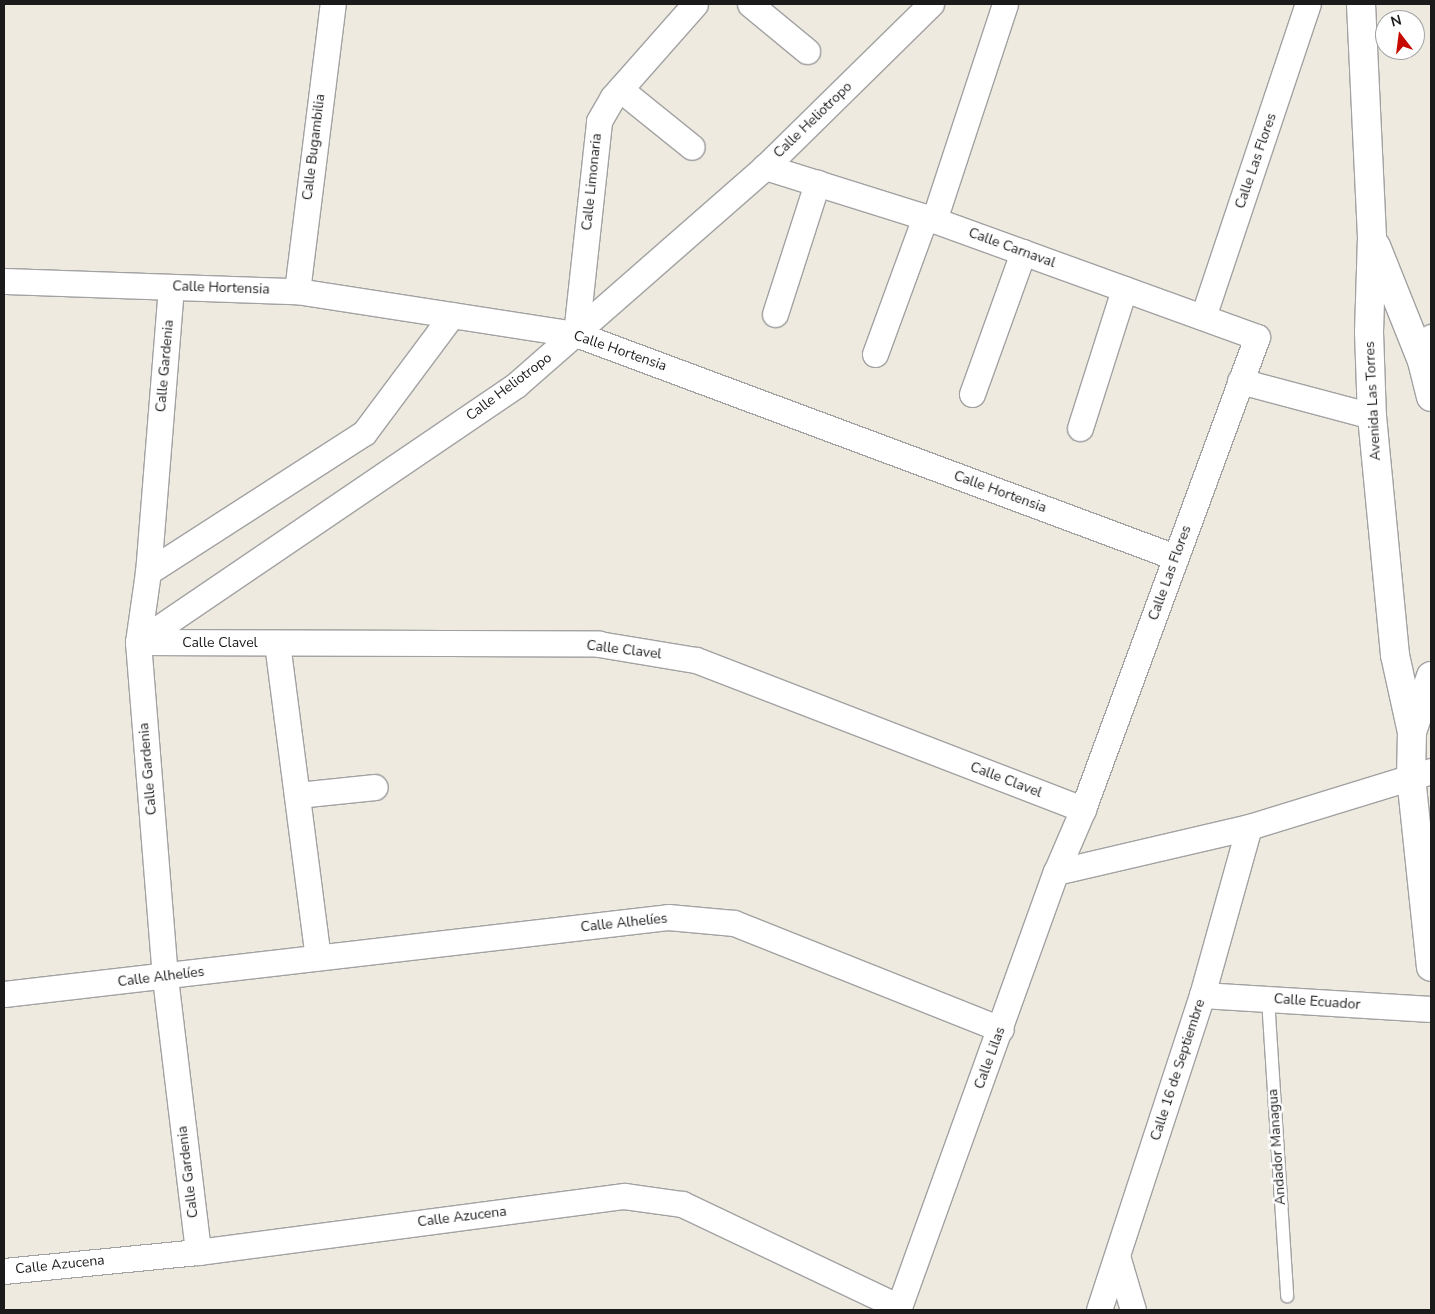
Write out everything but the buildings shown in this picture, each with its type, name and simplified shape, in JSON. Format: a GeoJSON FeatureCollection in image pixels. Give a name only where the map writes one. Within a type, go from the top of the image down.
{"type":"FeatureCollection","features":[{"type":"Feature","properties":{"kind":"street","name":"Calle Bugambilia"},"geometry":{"type":"LineString","coordinates":[[297,291],[333,4]]}},
{"type":"Feature","properties":{"kind":"street","name":"Calle Limonaria"},"geometry":{"type":"LineString","coordinates":[[576,334],[598,121],[620,89],[695,4]]}},
{"type":"Feature","properties":{"kind":"street"},"geometry":{"type":"LineString","coordinates":[[750,4],[807,51]]}},
{"type":"Feature","properties":{"kind":"street","name":"Calle Heliotropo"},"geometry":{"type":"LineString","coordinates":[[138,642],[516,385],[765,167],[931,4]]}},
{"type":"Feature","properties":{"kind":"street"},"geometry":{"type":"LineString","coordinates":[[875,354],[930,218],[1006,4]]}},
{"type":"Feature","properties":{"kind":"street","name":"Calle Las Flores"},"geometry":{"type":"LineString","coordinates":[[1203,318],[1308,4]]}},
{"type":"Feature","properties":{"kind":"street"},"geometry":{"type":"LineString","coordinates":[[1361,4],[1372,237],[1427,349],[1431,397]]}},
{"type":"Feature","properties":{"kind":"street"},"geometry":{"type":"LineString","coordinates":[[620,89],[692,147]]}},
{"type":"Feature","properties":{"kind":"street","name":"Calle Carnaval"},"geometry":{"type":"LineString","coordinates":[[765,167],[930,218],[1257,337]]}},
{"type":"Feature","properties":{"kind":"street"},"geometry":{"type":"LineString","coordinates":[[774,314],[817,183]]}},
{"type":"Feature","properties":{"kind":"street","name":"Avenida Las Torres"},"geometry":{"type":"LineString","coordinates":[[1372,237],[1369,332],[1372,416],[1395,655],[1421,774],[1431,966]]}},
{"type":"Feature","properties":{"kind":"street"},"geometry":{"type":"LineString","coordinates":[[972,394],[1023,252]]}},
{"type":"Feature","properties":{"kind":"street","name":"Calle Hortensia"},"geometry":{"type":"LineString","coordinates":[[4,281],[297,291],[576,334],[1176,557]]}},
{"type":"Feature","properties":{"kind":"street","name":"Calle Gardenia"},"geometry":{"type":"LineString","coordinates":[[171,287],[148,572],[138,642],[164,978],[198,1252]]}},
{"type":"Feature","properties":{"kind":"street"},"geometry":{"type":"LineString","coordinates":[[1080,428],[1124,289]]}},
{"type":"Feature","properties":{"kind":"street"},"geometry":{"type":"LineString","coordinates":[[148,572],[364,433],[452,314]]}},
{"type":"Feature","properties":{"kind":"street","name":"Calle Las Flores"},"geometry":{"type":"LineString","coordinates":[[1083,809],[1257,337]]}},
{"type":"Feature","properties":{"kind":"street"},"geometry":{"type":"LineString","coordinates":[[1240,381],[1372,416]]}},
{"type":"Feature","properties":{"kind":"street","name":"Calle Clavel"},"geometry":{"type":"LineString","coordinates":[[138,642],[599,644],[696,660],[1083,809]]}},
{"type":"Feature","properties":{"kind":"street"},"geometry":{"type":"LineString","coordinates":[[277,644],[318,957]]}},
{"type":"Feature","properties":{"kind":"street","name":"Avenida Las Torres"},"geometry":{"type":"LineString","coordinates":[[1412,732],[1431,676]]}},
{"type":"Feature","properties":{"kind":"street"},"geometry":{"type":"LineString","coordinates":[[1056,872],[1249,827],[1421,774]]}},
{"type":"Feature","properties":{"kind":"street"},"geometry":{"type":"LineString","coordinates":[[298,795],[376,787]]}},
{"type":"Feature","properties":{"kind":"street","name":"Calle Lilas"},"geometry":{"type":"LineString","coordinates":[[899,1307],[1001,1029],[1056,872],[1083,809]]}},
{"type":"Feature","properties":{"kind":"street","name":"Calle 16 de Septiembre"},"geometry":{"type":"LineString","coordinates":[[1099,1310],[1118,1259],[1202,995],[1249,827]]}},
{"type":"Feature","properties":{"kind":"street","name":"Calle Alhelíes"},"geometry":{"type":"LineString","coordinates":[[4,994],[164,978],[318,957],[668,917],[734,923],[1001,1029]]}},
{"type":"Feature","properties":{"kind":"street","name":"Calle Ecuador"},"geometry":{"type":"LineString","coordinates":[[1202,995],[1431,1009]]}},
{"type":"Feature","properties":{"kind":"street","name":"Calle Azucena"},"geometry":{"type":"LineString","coordinates":[[4,1271],[198,1252],[624,1196],[682,1204],[899,1307]]}},
{"type":"Feature","properties":{"kind":"street"},"geometry":{"type":"LineString","coordinates":[[1118,1259],[1132,1310]]}},
{"type":"Feature","properties":{"kind":"lane","name":"Andador Managua"},"geometry":{"type":"LineString","coordinates":[[1268,999],[1287,1296]]}}]}
